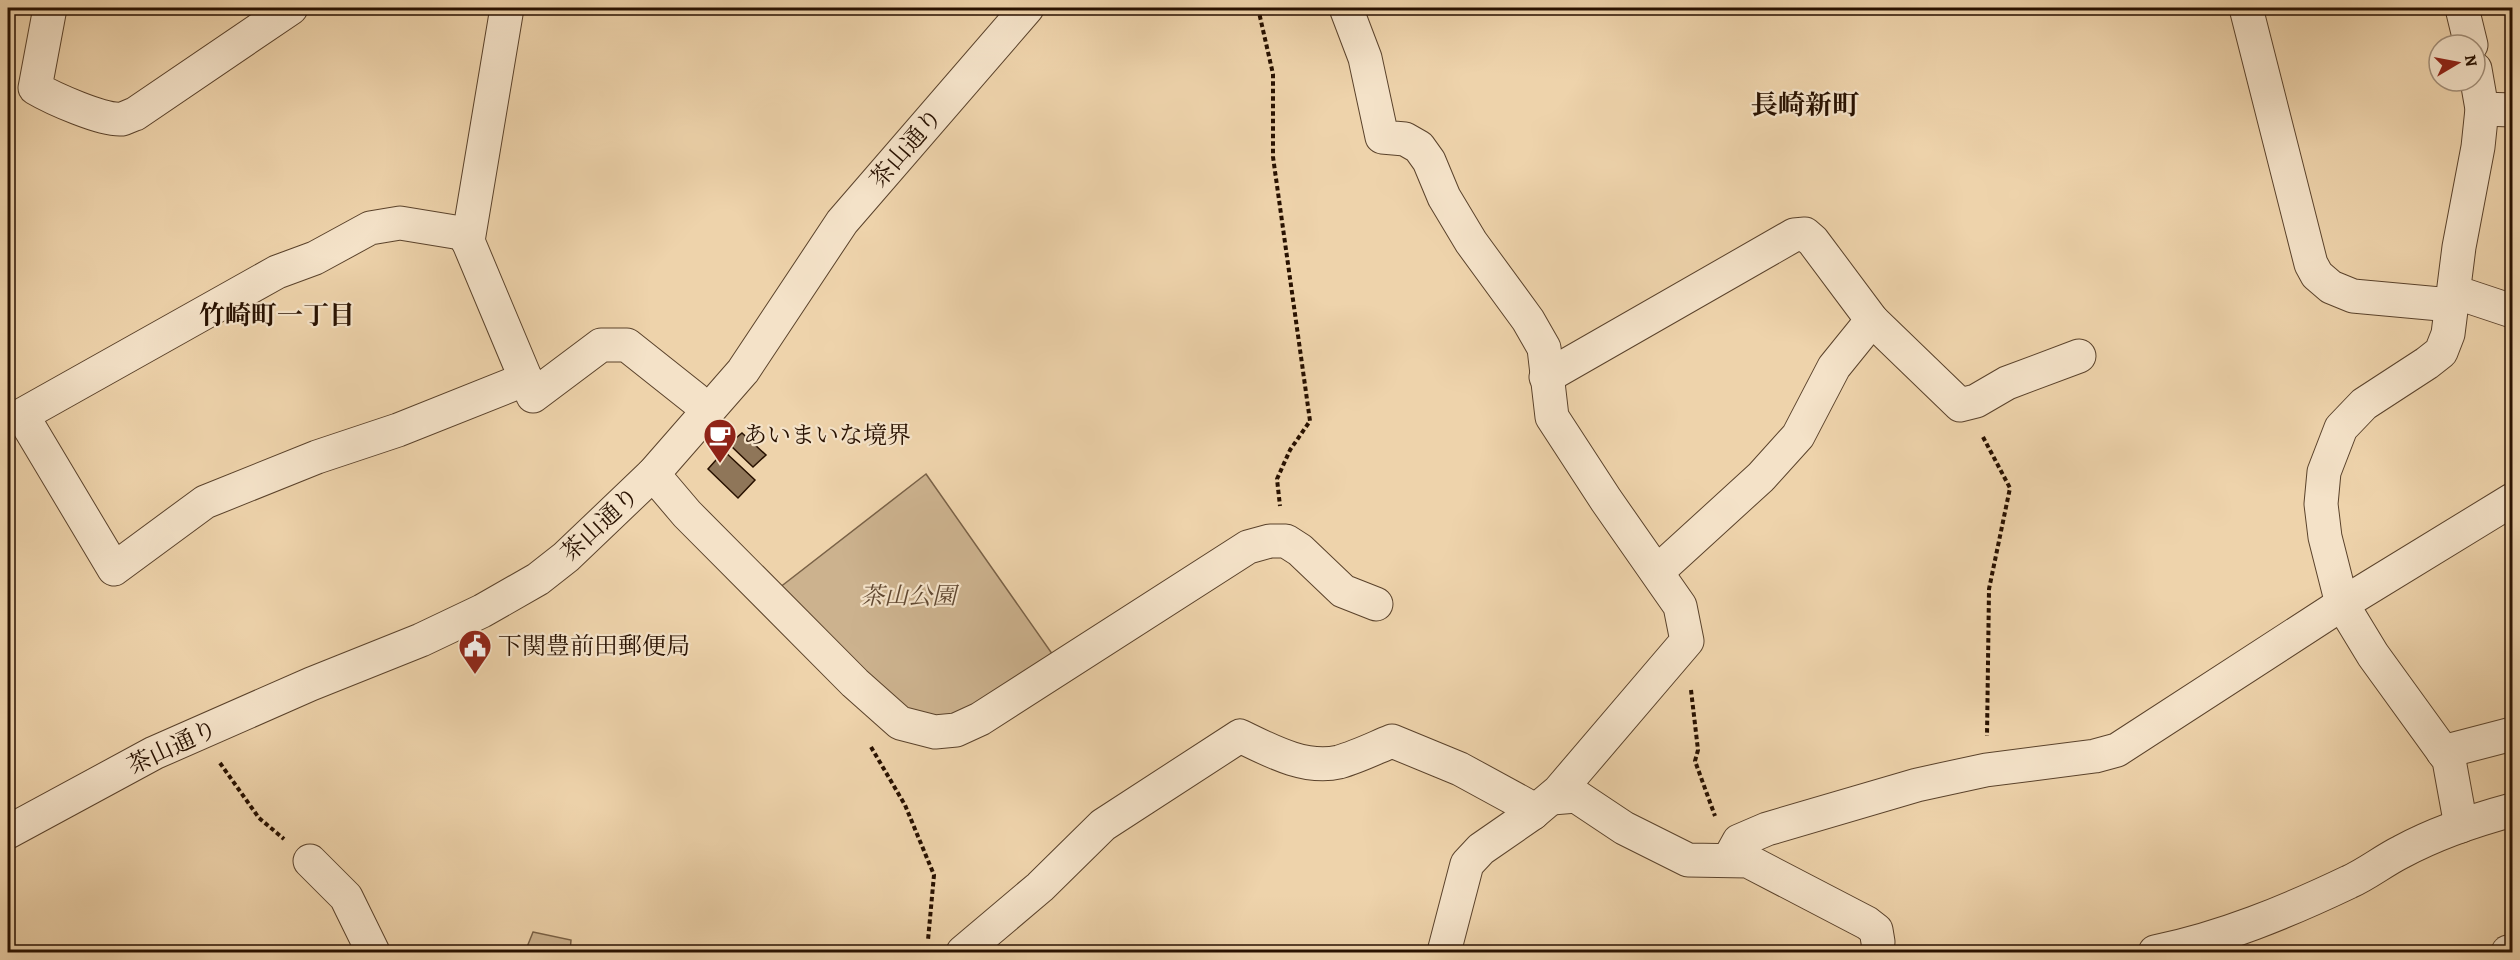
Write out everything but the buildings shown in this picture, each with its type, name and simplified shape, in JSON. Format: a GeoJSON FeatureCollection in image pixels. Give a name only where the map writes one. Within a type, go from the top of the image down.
{"type":"FeatureCollection","features":[{"type":"Feature","properties":{"kind":"street"},"geometry":{"type":"LineString","coordinates":[[50,8],[34,88],[54,99],[111,118],[123,119],[135,114],[291,8]]}},
{"type":"Feature","properties":{"kind":"street"},"geometry":{"type":"LineString","coordinates":[[468,241],[507,8]]}},
{"type":"Feature","properties":{"kind":"street","name":"茶山通り"},"geometry":{"type":"LineString","coordinates":[[8,832],[154,753],[311,684],[421,640],[482,611],[538,579],[566,557],[653,474],[743,371],[842,222],[1027,8]]}},
{"type":"Feature","properties":{"kind":"street"},"geometry":{"type":"LineString","coordinates":[[1346,8],[1365,58],[1382,137],[1405,139],[1419,147],[1430,160],[1444,197],[1471,242],[1528,321],[1544,348],[1552,417],[1606,500],[1680,606],[1687,641],[1542,805],[1481,849],[1467,864],[1444,952]]}},
{"type":"Feature","properties":{"kind":"street"},"geometry":{"type":"LineString","coordinates":[[2246,8],[2311,264],[2317,275],[2331,287],[2353,297],[2452,300],[2467,296],[2512,311]]}},
{"type":"Feature","properties":{"kind":"street"},"geometry":{"type":"LineString","coordinates":[[2462,8],[2468,33]]}},
{"type":"Feature","properties":{"kind":"street"},"geometry":{"type":"LineString","coordinates":[[2461,826],[2450,760],[2373,655],[2342,604],[2325,537],[2321,504],[2324,472],[2341,428],[2364,404],[2441,352],[2448,334],[2478,147],[2497,109],[2487,91]]}},
{"type":"Feature","properties":{"kind":"street"},"geometry":{"type":"LineString","coordinates":[[526,379],[398,430],[317,457],[205,502],[114,569],[21,416],[277,272],[315,258],[370,228],[400,223],[461,233],[468,241],[526,379],[533,396],[602,345],[627,345],[695,399]]}},
{"type":"Feature","properties":{"kind":"street"},"geometry":{"type":"LineString","coordinates":[[1546,377],[1794,235],[1805,234],[1813,241],[1872,320],[1952,400],[1960,405],[2007,383],[2079,356]]}},
{"type":"Feature","properties":{"kind":"street"},"geometry":{"type":"LineString","coordinates":[[1658,572],[1761,477],[1798,436],[1834,367],[1872,320]]}},
{"type":"Feature","properties":{"kind":"street"},"geometry":{"type":"LineString","coordinates":[[653,474],[687,514],[855,683],[900,723],[935,732],[956,730],[980,719],[1248,547],[1269,541],[1286,541],[1300,550],[1343,591],[1376,604]]}},
{"type":"Feature","properties":{"kind":"street"},"geometry":{"type":"LineString","coordinates":[[963,952],[1040,887],[1103,825],[1240,736],[1284,757],[1318,763],[1338,762],[1392,741],[1460,769],[1526,805],[1542,805],[1576,796],[1624,828],[1688,860],[1734,851],[1767,829],[1917,785],[1986,770],[2095,756],[2116,750],[2342,604],[2512,500]]}},
{"type":"Feature","properties":{"kind":"street"},"geometry":{"type":"LineString","coordinates":[[2443,752],[2512,734]]}},
{"type":"Feature","properties":{"kind":"street"},"geometry":{"type":"LineString","coordinates":[[2155,952],[2197,943],[2257,922],[2352,881],[2402,851],[2461,826],[2512,810]]}},
{"type":"Feature","properties":{"kind":"street"},"geometry":{"type":"LineString","coordinates":[[1734,851],[1748,861],[1831,903],[1876,930],[1878,942]]}},
{"type":"Feature","properties":{"kind":"street"},"geometry":{"type":"LineString","coordinates":[[310,861],[346,897],[373,952]]}},
{"type":"Feature","properties":{"kind":"path"},"geometry":{"type":"LineString","coordinates":[[1258,8],[1273,74],[1272,157],[1310,421],[1290,450],[1276,479],[1286,541]]}},
{"type":"Feature","properties":{"kind":"path"},"geometry":{"type":"LineString","coordinates":[[1966,404],[2010,488],[1989,589],[1986,770]]}},
{"type":"Feature","properties":{"kind":"path"},"geometry":{"type":"LineString","coordinates":[[1679,650],[1689,672],[1698,750],[1695,761],[1715,817],[1734,851]]}},
{"type":"Feature","properties":{"kind":"path"},"geometry":{"type":"LineString","coordinates":[[870,745],[905,805],[934,875],[928,941]]}},
{"type":"Feature","properties":{"kind":"path"},"geometry":{"type":"LineString","coordinates":[[214,754],[259,818],[310,861]]}},
{"type":"Feature","properties":{"kind":"green space","name":"茶山公園"},"geometry":{"type":"Polygon","coordinates":[[[926,474],[1053,655],[970,710],[948,718],[909,712],[779,588],[926,474]]]}},
{"type":"Feature","properties":{"kind":"green space"},"geometry":{"type":"Polygon","coordinates":[[[533,932],[571,940],[570,952],[525,952],[533,932]]]}},
{"type":"Feature","properties":{"kind":"place","name":"あいまいな境界"},"geometry":{"type":"Point","coordinates":[720,464]}},
{"type":"Feature","properties":{"kind":"place","name":"下関豊前田郵便局"},"geometry":{"type":"Point","coordinates":[475,675]}},
{"type":"Feature","properties":{"kind":"district","name":"長崎新町"},"geometry":{"type":"Point","coordinates":[1805,105]}},
{"type":"Feature","properties":{"kind":"district","name":"竹崎町一丁目"},"geometry":{"type":"Point","coordinates":[277,315]}}]}
